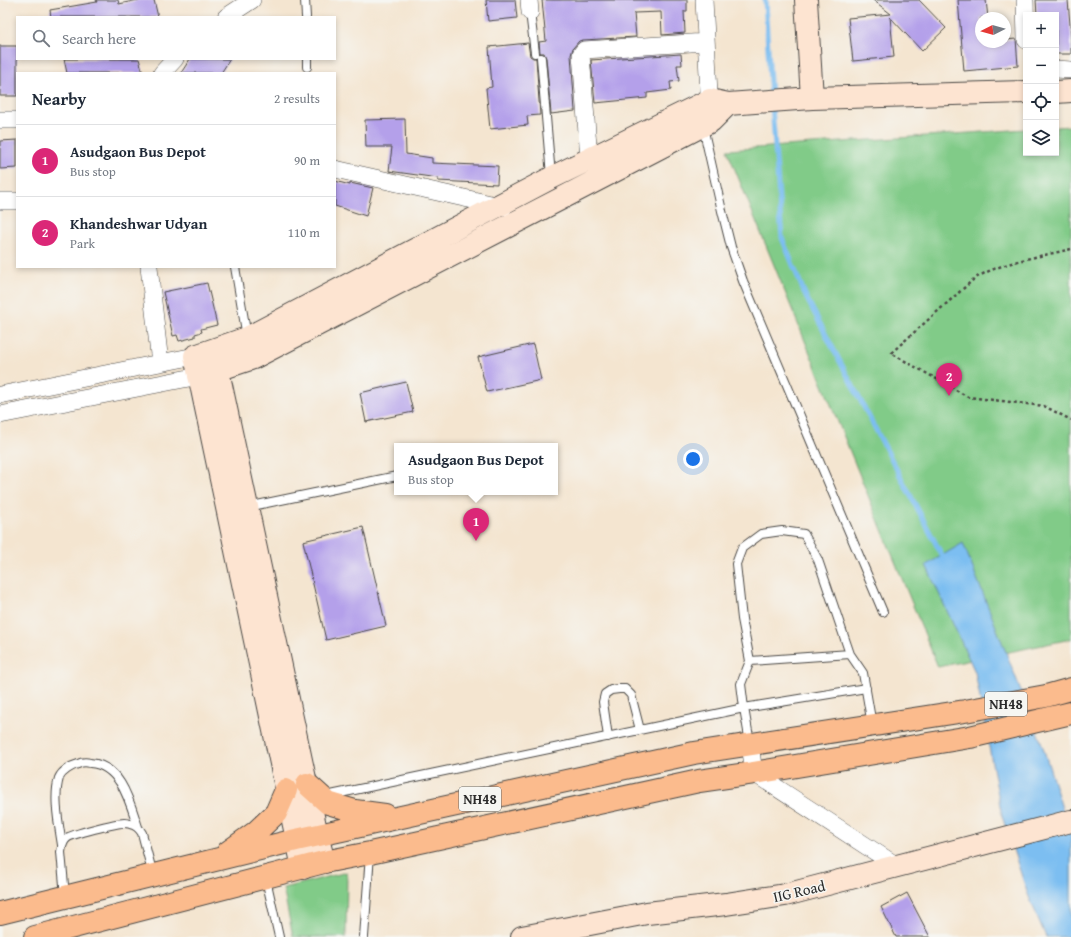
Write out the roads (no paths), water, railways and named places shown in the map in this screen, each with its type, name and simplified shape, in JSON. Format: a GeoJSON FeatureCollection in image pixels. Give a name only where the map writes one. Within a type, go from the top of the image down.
{"type":"FeatureCollection","features":[{"type":"Feature","properties":{"kind":"highway","name":"NH48"},"geometry":{"type":"LineString","coordinates":[[0,913],[317,835],[694,752],[965,711],[1071,690]]}},
{"type":"Feature","properties":{"kind":"highway","name":"NH48"},"geometry":{"type":"LineString","coordinates":[[34,937],[324,862],[699,781],[970,737],[1061,716]]}},
{"type":"Feature","properties":{"kind":"highway"},"geometry":{"type":"LineString","coordinates":[[217,860],[256,832],[276,813],[305,791],[328,803],[355,811],[401,817]]}},
{"type":"Feature","properties":{"kind":"street"},"geometry":{"type":"LineString","coordinates":[[228,16],[252,0]]}},
{"type":"Feature","properties":{"kind":"street"},"geometry":{"type":"LineString","coordinates":[[704,0],[711,111]]}},
{"type":"Feature","properties":{"kind":"street"},"geometry":{"type":"LineString","coordinates":[[806,0],[812,98]]}},
{"type":"Feature","properties":{"kind":"street"},"geometry":{"type":"LineString","coordinates":[[1025,0],[1025,12]]}},
{"type":"Feature","properties":{"kind":"street"},"geometry":{"type":"LineString","coordinates":[[589,159],[581,54],[584,50],[706,42]]}},
{"type":"Feature","properties":{"kind":"street"},"geometry":{"type":"LineString","coordinates":[[163,72],[174,60]]}},
{"type":"Feature","properties":{"kind":"street"},"geometry":{"type":"LineString","coordinates":[[1059,69],[1071,70]]}},
{"type":"Feature","properties":{"kind":"street"},"geometry":{"type":"LineString","coordinates":[[1059,92],[1071,91]]}},
{"type":"Feature","properties":{"kind":"street"},"geometry":{"type":"LineString","coordinates":[[0,415],[206,363],[247,338],[589,159],[711,111],[782,100],[812,98],[1023,92]]}},
{"type":"Feature","properties":{"kind":"street"},"geometry":{"type":"LineString","coordinates":[[0,395],[160,363],[206,363],[253,358],[532,213],[711,111]]}},
{"type":"Feature","properties":{"kind":"street"},"geometry":{"type":"LineString","coordinates":[[0,120],[16,120]]}},
{"type":"Feature","properties":{"kind":"street"},"geometry":{"type":"LineString","coordinates":[[336,169],[532,213]]}},
{"type":"Feature","properties":{"kind":"street"},"geometry":{"type":"LineString","coordinates":[[0,201],[16,201]]}},
{"type":"Feature","properties":{"kind":"street"},"geometry":{"type":"LineString","coordinates":[[149,268],[160,363]]}},
{"type":"Feature","properties":{"kind":"street"},"geometry":{"type":"LineString","coordinates":[[206,363],[237,508],[305,791],[324,862]]}},
{"type":"Feature","properties":{"kind":"street"},"geometry":{"type":"LineString","coordinates":[[750,744],[754,773],[897,866]]}},
{"type":"Feature","properties":{"kind":"street"},"geometry":{"type":"LineString","coordinates":[[303,868],[296,840],[305,791]]}},
{"type":"Feature","properties":{"kind":"street","name":"IIG Road"},"geometry":{"type":"LineString","coordinates":[[522,937],[561,933],[647,913],[726,904],[785,895],[1071,821]]}},
{"type":"Feature","properties":{"kind":"lane"},"geometry":{"type":"LineString","coordinates":[[305,0],[306,16]]}},
{"type":"Feature","properties":{"kind":"lane"},"geometry":{"type":"LineString","coordinates":[[529,6],[538,55],[551,178]]}},
{"type":"Feature","properties":{"kind":"lane"},"geometry":{"type":"LineString","coordinates":[[711,111],[722,211],[731,248],[743,281],[883,612]]}},
{"type":"Feature","properties":{"kind":"lane"},"geometry":{"type":"LineString","coordinates":[[235,268],[247,338]]}},
{"type":"Feature","properties":{"kind":"lane"},"geometry":{"type":"LineString","coordinates":[[237,508],[394,477]]}},
{"type":"Feature","properties":{"kind":"lane"},"geometry":{"type":"LineString","coordinates":[[750,744],[742,684],[750,661],[742,619],[736,564],[742,548],[761,534],[782,531],[804,534],[820,567],[850,654],[863,673],[872,725]]}},
{"type":"Feature","properties":{"kind":"lane"},"geometry":{"type":"LineString","coordinates":[[750,661],[850,654]]}},
{"type":"Feature","properties":{"kind":"lane"},"geometry":{"type":"LineString","coordinates":[[608,736],[603,702],[605,694],[611,690],[619,688],[625,689],[631,695],[640,730]]}},
{"type":"Feature","properties":{"kind":"lane"},"geometry":{"type":"LineString","coordinates":[[305,791],[640,730],[744,708],[866,688]]}},
{"type":"Feature","properties":{"kind":"lane"},"geometry":{"type":"LineString","coordinates":[[65,897],[57,788],[60,776],[70,767],[82,762],[96,763],[108,769],[118,780],[130,802],[138,827],[142,833],[153,875]]}},
{"type":"Feature","properties":{"kind":"lane"},"geometry":{"type":"LineString","coordinates":[[62,845],[65,839],[70,836],[92,830],[123,823],[132,824],[138,827]]}},
{"type":"Feature","properties":{"kind":"lane"},"geometry":{"type":"LineString","coordinates":[[364,937],[370,853]]}},
{"type":"Feature","properties":{"kind":"lane"},"geometry":{"type":"LineString","coordinates":[[266,878],[279,937]]}},
{"type":"Feature","properties":{"kind":"water"},"geometry":{"type":"Polygon","coordinates":[[[963,543],[1042,744],[1071,837],[1071,937],[1046,937],[1027,892],[1002,816],[975,672],[926,565],[963,543]]]}},
{"type":"Feature","properties":{"kind":"waterway"},"geometry":{"type":"LineString","coordinates":[[765,0],[771,97]]}},
{"type":"Feature","properties":{"kind":"waterway"},"geometry":{"type":"LineString","coordinates":[[772,107],[782,238],[806,297],[945,561]]}},
{"type":"Feature","properties":{"kind":"place","name":"Khandeshwar Udyan"},"geometry":{"type":"Point","coordinates":[949,396]}},
{"type":"Feature","properties":{"kind":"place","name":"Asudgaon Bus Depot"},"geometry":{"type":"Point","coordinates":[476,541]}}]}
